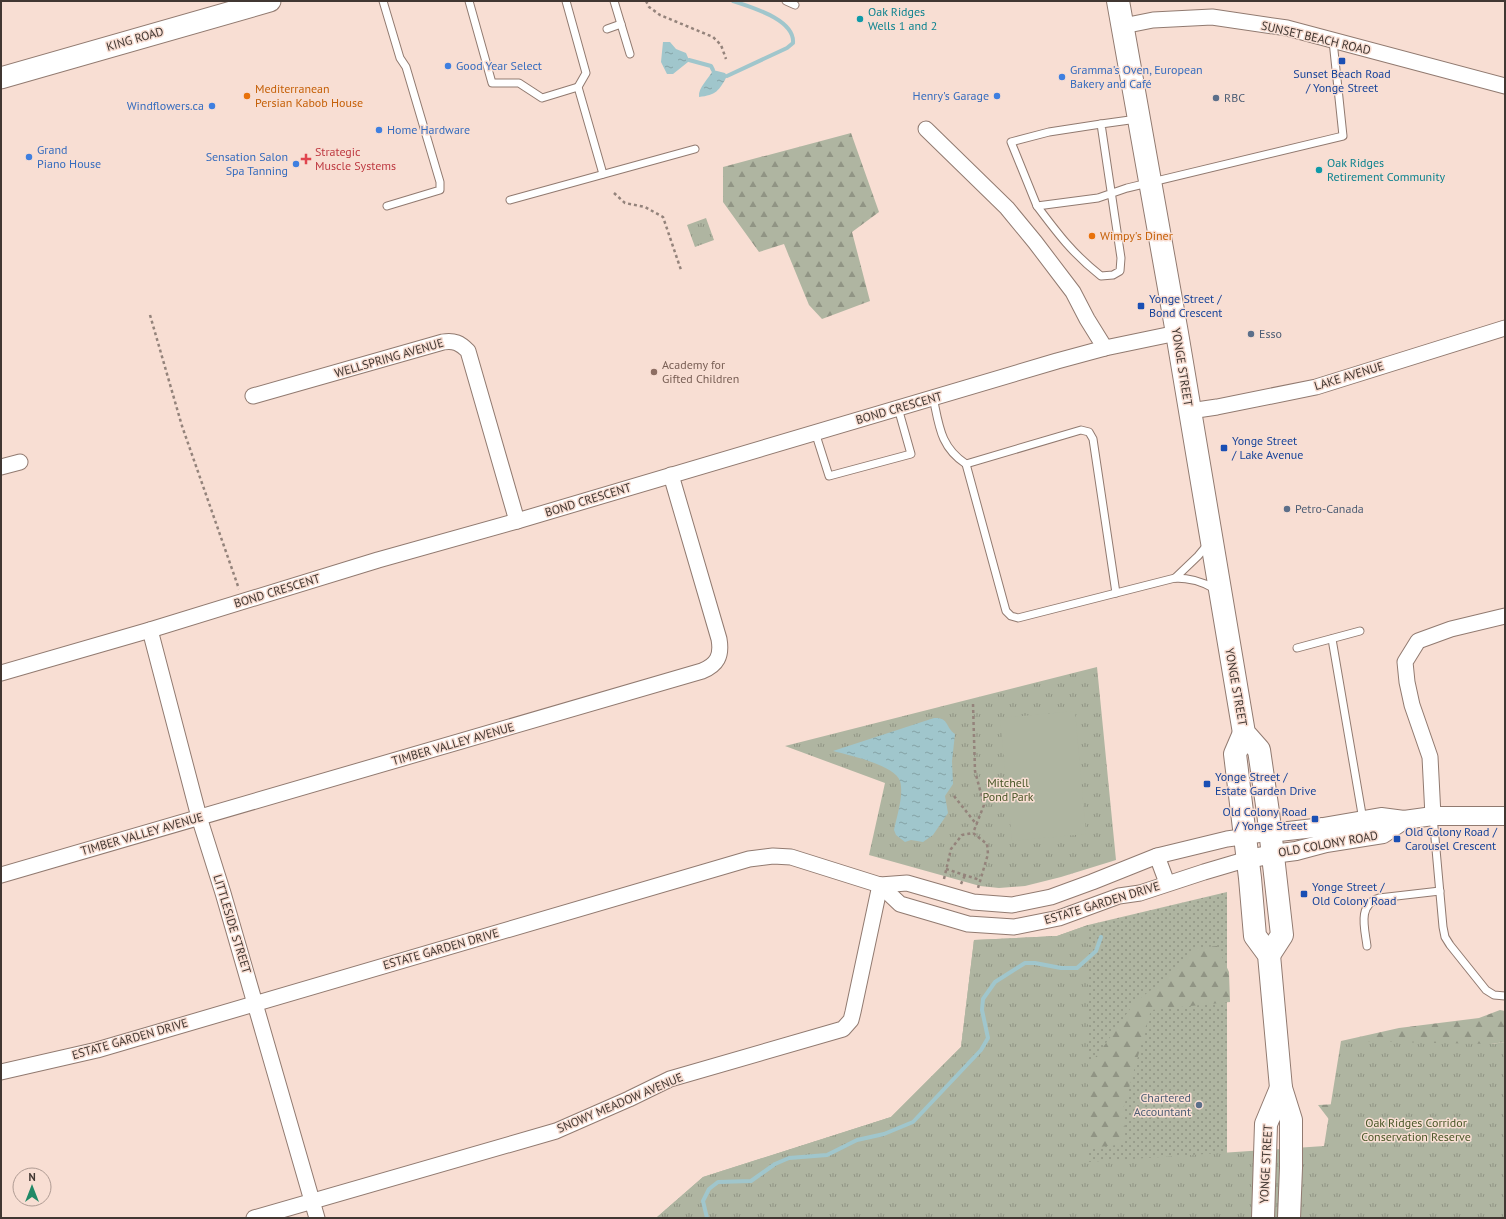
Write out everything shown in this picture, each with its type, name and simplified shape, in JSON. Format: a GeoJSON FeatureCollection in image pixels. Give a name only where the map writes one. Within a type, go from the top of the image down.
{"type":"FeatureCollection","features":[{"type":"Feature","properties":{"kind":"main road","name":"KING ROAD"},"geometry":{"type":"LineString","coordinates":[[1,78],[270,1]]}},
{"type":"Feature","properties":{"kind":"main road","name":"YONGE STREET"},"geometry":{"type":"LineString","coordinates":[[1118,1],[1177,333],[1244,734],[1259,750],[1282,935],[1269,955]]}},
{"type":"Feature","properties":{"kind":"main road","name":"YONGE STREET"},"geometry":{"type":"LineString","coordinates":[[1244,734],[1235,754],[1246,836],[1255,936],[1269,955],[1281,1088],[1291,1120],[1289,1218]]}},
{"type":"Feature","properties":{"kind":"main road","name":"YONGE STREET"},"geometry":{"type":"LineString","coordinates":[[1263,1218],[1266,1124],[1281,1088]]}},
{"type":"Feature","properties":{"kind":"street","name":"SUNSET BEACH ROAD"},"geometry":{"type":"LineString","coordinates":[[1123,26],[1153,20],[1212,17],[1287,28],[1505,86]]}},
{"type":"Feature","properties":{"kind":"street"},"geometry":{"type":"LineString","coordinates":[[926,129],[997,198],[1035,242],[1073,292],[1087,319],[1105,348]]}},
{"type":"Feature","properties":{"kind":"street","name":"LAKE AVENUE"},"geometry":{"type":"LineString","coordinates":[[1190,411],[1316,387],[1505,328]]}},
{"type":"Feature","properties":{"kind":"street","name":"BOND CRESCENT"},"geometry":{"type":"LineString","coordinates":[[1,673],[150,630],[378,560],[517,521],[933,397],[1105,348],[1177,333]]}},
{"type":"Feature","properties":{"kind":"street","name":"WELLSPRING AVENUE"},"geometry":{"type":"LineString","coordinates":[[253,396],[443,342],[458,342],[468,351],[517,521]]}},
{"type":"Feature","properties":{"kind":"street"},"geometry":{"type":"LineString","coordinates":[[1,467],[20,462]]}},
{"type":"Feature","properties":{"kind":"street","name":"TIMBER VALLEY AVENUE"},"geometry":{"type":"LineString","coordinates":[[1,875],[713,667],[720,650],[719,639],[671,475]]}},
{"type":"Feature","properties":{"kind":"street"},"geometry":{"type":"LineString","coordinates":[[1433,816],[1430,756],[1412,705],[1407,682],[1405,662],[1418,641],[1451,629],[1505,616]]}},
{"type":"Feature","properties":{"kind":"street","name":"LITTLESIDE STREET"},"geometry":{"type":"LineString","coordinates":[[150,630],[199,818],[255,1003],[317,1218]]}},
{"type":"Feature","properties":{"kind":"street","name":"OLD COLONY ROAD"},"geometry":{"type":"LineString","coordinates":[[1248,859],[1271,844],[1323,828],[1380,817],[1404,820],[1433,816],[1505,816]]}},
{"type":"Feature","properties":{"kind":"street","name":"OLD COLONY ROAD"},"geometry":{"type":"LineString","coordinates":[[1271,844],[1296,852],[1326,843],[1383,834],[1404,820]]}},
{"type":"Feature","properties":{"kind":"street","name":"ESTATE GARDEN DRIVE"},"geometry":{"type":"LineString","coordinates":[[1,1072],[96,1050],[749,859],[773,856],[791,857],[880,885],[907,883],[973,902],[1012,905],[1058,894],[1157,856],[1227,839],[1246,836],[1271,844]]}},
{"type":"Feature","properties":{"kind":"street","name":"ESTATE GARDEN DRIVE"},"geometry":{"type":"LineString","coordinates":[[1157,856],[1167,883]]}},
{"type":"Feature","properties":{"kind":"street","name":"ESTATE GARDEN DRIVE"},"geometry":{"type":"LineString","coordinates":[[880,885],[900,904],[968,924],[1014,927],[1059,918],[1119,896],[1140,893],[1167,883],[1248,859]]}},
{"type":"Feature","properties":{"kind":"street","name":"SNOWY MEADOW AVENUE"},"geometry":{"type":"LineString","coordinates":[[254,1218],[556,1130],[670,1079],[843,1029],[851,1020],[880,885]]}},
{"type":"Feature","properties":{"kind":"lane"},"geometry":{"type":"LineString","coordinates":[[383,1],[400,58],[406,67],[440,182],[440,190],[387,206]]}},
{"type":"Feature","properties":{"kind":"lane"},"geometry":{"type":"LineString","coordinates":[[469,1],[492,82],[519,83],[542,98],[578,87],[586,73],[566,1]]}},
{"type":"Feature","properties":{"kind":"lane"},"geometry":{"type":"LineString","coordinates":[[614,1],[630,54]]}},
{"type":"Feature","properties":{"kind":"lane"},"geometry":{"type":"LineString","coordinates":[[786,1],[795,5]]}},
{"type":"Feature","properties":{"kind":"lane"},"geometry":{"type":"LineString","coordinates":[[607,29],[621,24]]}},
{"type":"Feature","properties":{"kind":"lane"},"geometry":{"type":"LineString","coordinates":[[1037,206],[1098,198],[1127,188],[1343,136],[1333,40]]}},
{"type":"Feature","properties":{"kind":"lane"},"geometry":{"type":"LineString","coordinates":[[578,87],[603,174]]}},
{"type":"Feature","properties":{"kind":"lane"},"geometry":{"type":"LineString","coordinates":[[1101,124],[1121,258],[1120,270],[1113,275],[1101,276],[1085,264],[1066,245],[1037,206],[1011,142],[1049,132],[1139,118]]}},
{"type":"Feature","properties":{"kind":"lane"},"geometry":{"type":"LineString","coordinates":[[510,200],[695,149]]}},
{"type":"Feature","properties":{"kind":"lane"},"geometry":{"type":"LineString","coordinates":[[933,397],[946,446],[956,458],[966,464],[1006,611],[1011,616],[1018,618],[1175,578],[1190,578],[1206,584],[1220,592]]}},
{"type":"Feature","properties":{"kind":"lane"},"geometry":{"type":"LineString","coordinates":[[816,432],[829,476],[911,454],[898,408]]}},
{"type":"Feature","properties":{"kind":"lane"},"geometry":{"type":"LineString","coordinates":[[966,464],[1081,430],[1089,432],[1093,439],[1116,593]]}},
{"type":"Feature","properties":{"kind":"lane"},"geometry":{"type":"LineString","coordinates":[[1175,578],[1198,556],[1211,539]]}},
{"type":"Feature","properties":{"kind":"lane"},"geometry":{"type":"LineString","coordinates":[[1297,648],[1360,631]]}},
{"type":"Feature","properties":{"kind":"lane"},"geometry":{"type":"LineString","coordinates":[[1332,639],[1363,820]]}},
{"type":"Feature","properties":{"kind":"lane"},"geometry":{"type":"LineString","coordinates":[[1433,816],[1444,931],[1448,942],[1486,990],[1494,995],[1505,996]]}},
{"type":"Feature","properties":{"kind":"lane"},"geometry":{"type":"LineString","coordinates":[[1367,946],[1364,914],[1371,901],[1379,898],[1440,891]]}},
{"type":"Feature","properties":{"kind":"path"},"geometry":{"type":"LineString","coordinates":[[646,1],[660,15],[713,37],[721,45],[726,59]]}},
{"type":"Feature","properties":{"kind":"path"},"geometry":{"type":"LineString","coordinates":[[614,192],[625,202],[645,207],[663,217],[681,270]]}},
{"type":"Feature","properties":{"kind":"path"},"geometry":{"type":"LineString","coordinates":[[150,315],[182,426],[239,589]]}},
{"type":"Feature","properties":{"kind":"path"},"geometry":{"type":"LineString","coordinates":[[973,704],[975,771],[984,805],[973,833]]}},
{"type":"Feature","properties":{"kind":"path"},"geometry":{"type":"LineString","coordinates":[[954,796],[977,825]]}},
{"type":"Feature","properties":{"kind":"path"},"geometry":{"type":"LineString","coordinates":[[944,879],[951,849],[962,835],[973,833],[987,844],[988,854],[978,888]]}},
{"type":"Feature","properties":{"kind":"path"},"geometry":{"type":"LineString","coordinates":[[946,869],[980,880]]}},
{"type":"Feature","properties":{"kind":"path"},"geometry":{"type":"LineString","coordinates":[[961,884],[965,875]]}},
{"type":"Feature","properties":{"kind":"green space"},"geometry":{"type":"Polygon","coordinates":[[[851,133],[879,212],[852,232],[870,301],[822,319],[809,305],[784,244],[759,252],[723,202],[723,167],[851,133]]]}},
{"type":"Feature","properties":{"kind":"green space"},"geometry":{"type":"Polygon","coordinates":[[[706,218],[714,240],[695,247],[687,225],[706,218]]]}},
{"type":"Feature","properties":{"kind":"green space","name":"Mitchell Pond Park"},"geometry":{"type":"Polygon","coordinates":[[[1097,667],[1116,860],[1061,877],[1025,886],[999,888],[980,886],[869,855],[885,783],[785,746],[1097,667]]]}},
{"type":"Feature","properties":{"kind":"green space"},"geometry":{"type":"Polygon","coordinates":[[[1075,711],[1086,834],[1012,841],[1000,718],[1075,711]]]}},
{"type":"Feature","properties":{"kind":"green space"},"geometry":{"type":"Polygon","coordinates":[[[1227,892],[1227,1162],[656,1218],[703,1177],[891,1117],[961,1047],[974,940],[1057,936],[1088,925],[1227,892]]]}},
{"type":"Feature","properties":{"kind":"green space","name":"Oak Ridges Corridor Conservation Reserve"},"geometry":{"type":"Polygon","coordinates":[[[1088,925],[1088,1162],[1324,1146],[1341,1041],[1491,1044],[1505,1042],[1505,1218],[656,1218],[703,1177],[891,1117],[961,1047],[974,940],[1057,936],[1088,925]]]}},
{"type":"Feature","properties":{"kind":"green space"},"geometry":{"type":"Polygon","coordinates":[[[1217,946],[1229,972],[1230,1002],[1151,1010],[1124,1106],[1125,1144],[1056,1152],[660,1218],[1071,1084],[1099,1053],[1135,1002],[1170,976],[1198,948],[1217,946]]]}},
{"type":"Feature","properties":{"kind":"green space"},"geometry":{"type":"Polygon","coordinates":[[[1500,1010],[1505,1011],[1505,1042],[1491,1044],[1331,1122],[1318,1105],[1357,1103],[1341,1059],[1341,1041],[1399,1028],[1479,1018],[1500,1010]]]}},
{"type":"Feature","properties":{"kind":"water"},"geometry":{"type":"Polygon","coordinates":[[[663,42],[670,42],[676,49],[686,53],[689,60],[673,74],[667,74],[661,62],[663,42]]]}},
{"type":"Feature","properties":{"kind":"water"},"geometry":{"type":"Polygon","coordinates":[[[713,70],[725,73],[727,76],[719,89],[709,95],[699,97],[702,86],[713,70]]]}},
{"type":"Feature","properties":{"kind":"water"},"geometry":{"type":"Polygon","coordinates":[[[934,718],[939,718],[945,721],[955,734],[952,761],[953,784],[945,796],[948,813],[933,835],[923,842],[911,840],[905,842],[896,835],[894,830],[900,805],[901,792],[900,781],[896,775],[890,770],[881,766],[833,751],[934,718]]]}},
{"type":"Feature","properties":{"kind":"waterway"},"geometry":{"type":"LineString","coordinates":[[727,76],[787,48],[793,43],[792,35],[787,27],[779,21],[770,15],[733,1]]}},
{"type":"Feature","properties":{"kind":"waterway"},"geometry":{"type":"LineString","coordinates":[[689,60],[711,66],[713,70]]}},
{"type":"Feature","properties":{"kind":"waterway"},"geometry":{"type":"LineString","coordinates":[[707,1218],[703,1201],[709,1189],[718,1182],[751,1181],[775,1164],[789,1158],[827,1155],[857,1140],[884,1134],[913,1122],[981,1050],[988,1038],[982,1010],[983,999],[995,982],[1025,963],[1035,963],[1061,968],[1077,968],[1096,951],[1101,937]]}},
{"type":"Feature","properties":{"kind":"place","name":"Oak Ridges Wells 1 and 2"},"geometry":{"type":"Point","coordinates":[860,19]}},
{"type":"Feature","properties":{"kind":"place","name":"Sunset Beach Road / Yonge Street"},"geometry":{"type":"Point","coordinates":[1342,61]}},
{"type":"Feature","properties":{"kind":"place","name":"Good Year Select"},"geometry":{"type":"Point","coordinates":[448,66]}},
{"type":"Feature","properties":{"kind":"place","name":"Gramma's Oven, European Bakery and Café"},"geometry":{"type":"Point","coordinates":[1062,77]}},
{"type":"Feature","properties":{"kind":"place","name":"Mediterranean Persian Kabob House"},"geometry":{"type":"Point","coordinates":[247,96]}},
{"type":"Feature","properties":{"kind":"place","name":"Henry's Garage"},"geometry":{"type":"Point","coordinates":[997,96]}},
{"type":"Feature","properties":{"kind":"place","name":"RBC"},"geometry":{"type":"Point","coordinates":[1216,98]}},
{"type":"Feature","properties":{"kind":"place","name":"Windflowers.ca"},"geometry":{"type":"Point","coordinates":[212,106]}},
{"type":"Feature","properties":{"kind":"place","name":"Home Hardware"},"geometry":{"type":"Point","coordinates":[379,130]}},
{"type":"Feature","properties":{"kind":"place","name":"Grand Piano House"},"geometry":{"type":"Point","coordinates":[29,157]}},
{"type":"Feature","properties":{"kind":"place","name":"Strategic Muscle Systems"},"geometry":{"type":"Point","coordinates":[306,159]}},
{"type":"Feature","properties":{"kind":"place","name":"Sensation Salon Spa Tanning"},"geometry":{"type":"Point","coordinates":[296,164]}},
{"type":"Feature","properties":{"kind":"place","name":"Oak Ridges Retirement Community"},"geometry":{"type":"Point","coordinates":[1319,170]}},
{"type":"Feature","properties":{"kind":"place","name":"Wimpy's Diner"},"geometry":{"type":"Point","coordinates":[1092,236]}},
{"type":"Feature","properties":{"kind":"place","name":"Yonge Street / Bond Crescent"},"geometry":{"type":"Point","coordinates":[1141,306]}},
{"type":"Feature","properties":{"kind":"place","name":"Esso"},"geometry":{"type":"Point","coordinates":[1251,334]}},
{"type":"Feature","properties":{"kind":"place","name":"Academy for Gifted Children"},"geometry":{"type":"Point","coordinates":[654,372]}},
{"type":"Feature","properties":{"kind":"place","name":"Yonge Street / Lake Avenue"},"geometry":{"type":"Point","coordinates":[1224,448]}},
{"type":"Feature","properties":{"kind":"place","name":"Petro-Canada"},"geometry":{"type":"Point","coordinates":[1287,509]}},
{"type":"Feature","properties":{"kind":"place","name":"Yonge Street / Estate Garden Drive"},"geometry":{"type":"Point","coordinates":[1207,784]}},
{"type":"Feature","properties":{"kind":"place","name":"Old Colony Road / Yonge Street"},"geometry":{"type":"Point","coordinates":[1315,819]}},
{"type":"Feature","properties":{"kind":"place","name":"Old Colony Road / Carousel Crescent"},"geometry":{"type":"Point","coordinates":[1397,839]}},
{"type":"Feature","properties":{"kind":"place","name":"Yonge Street / Old Colony Road"},"geometry":{"type":"Point","coordinates":[1304,894]}},
{"type":"Feature","properties":{"kind":"place","name":"Chartered Accountant"},"geometry":{"type":"Point","coordinates":[1199,1105]}}]}
